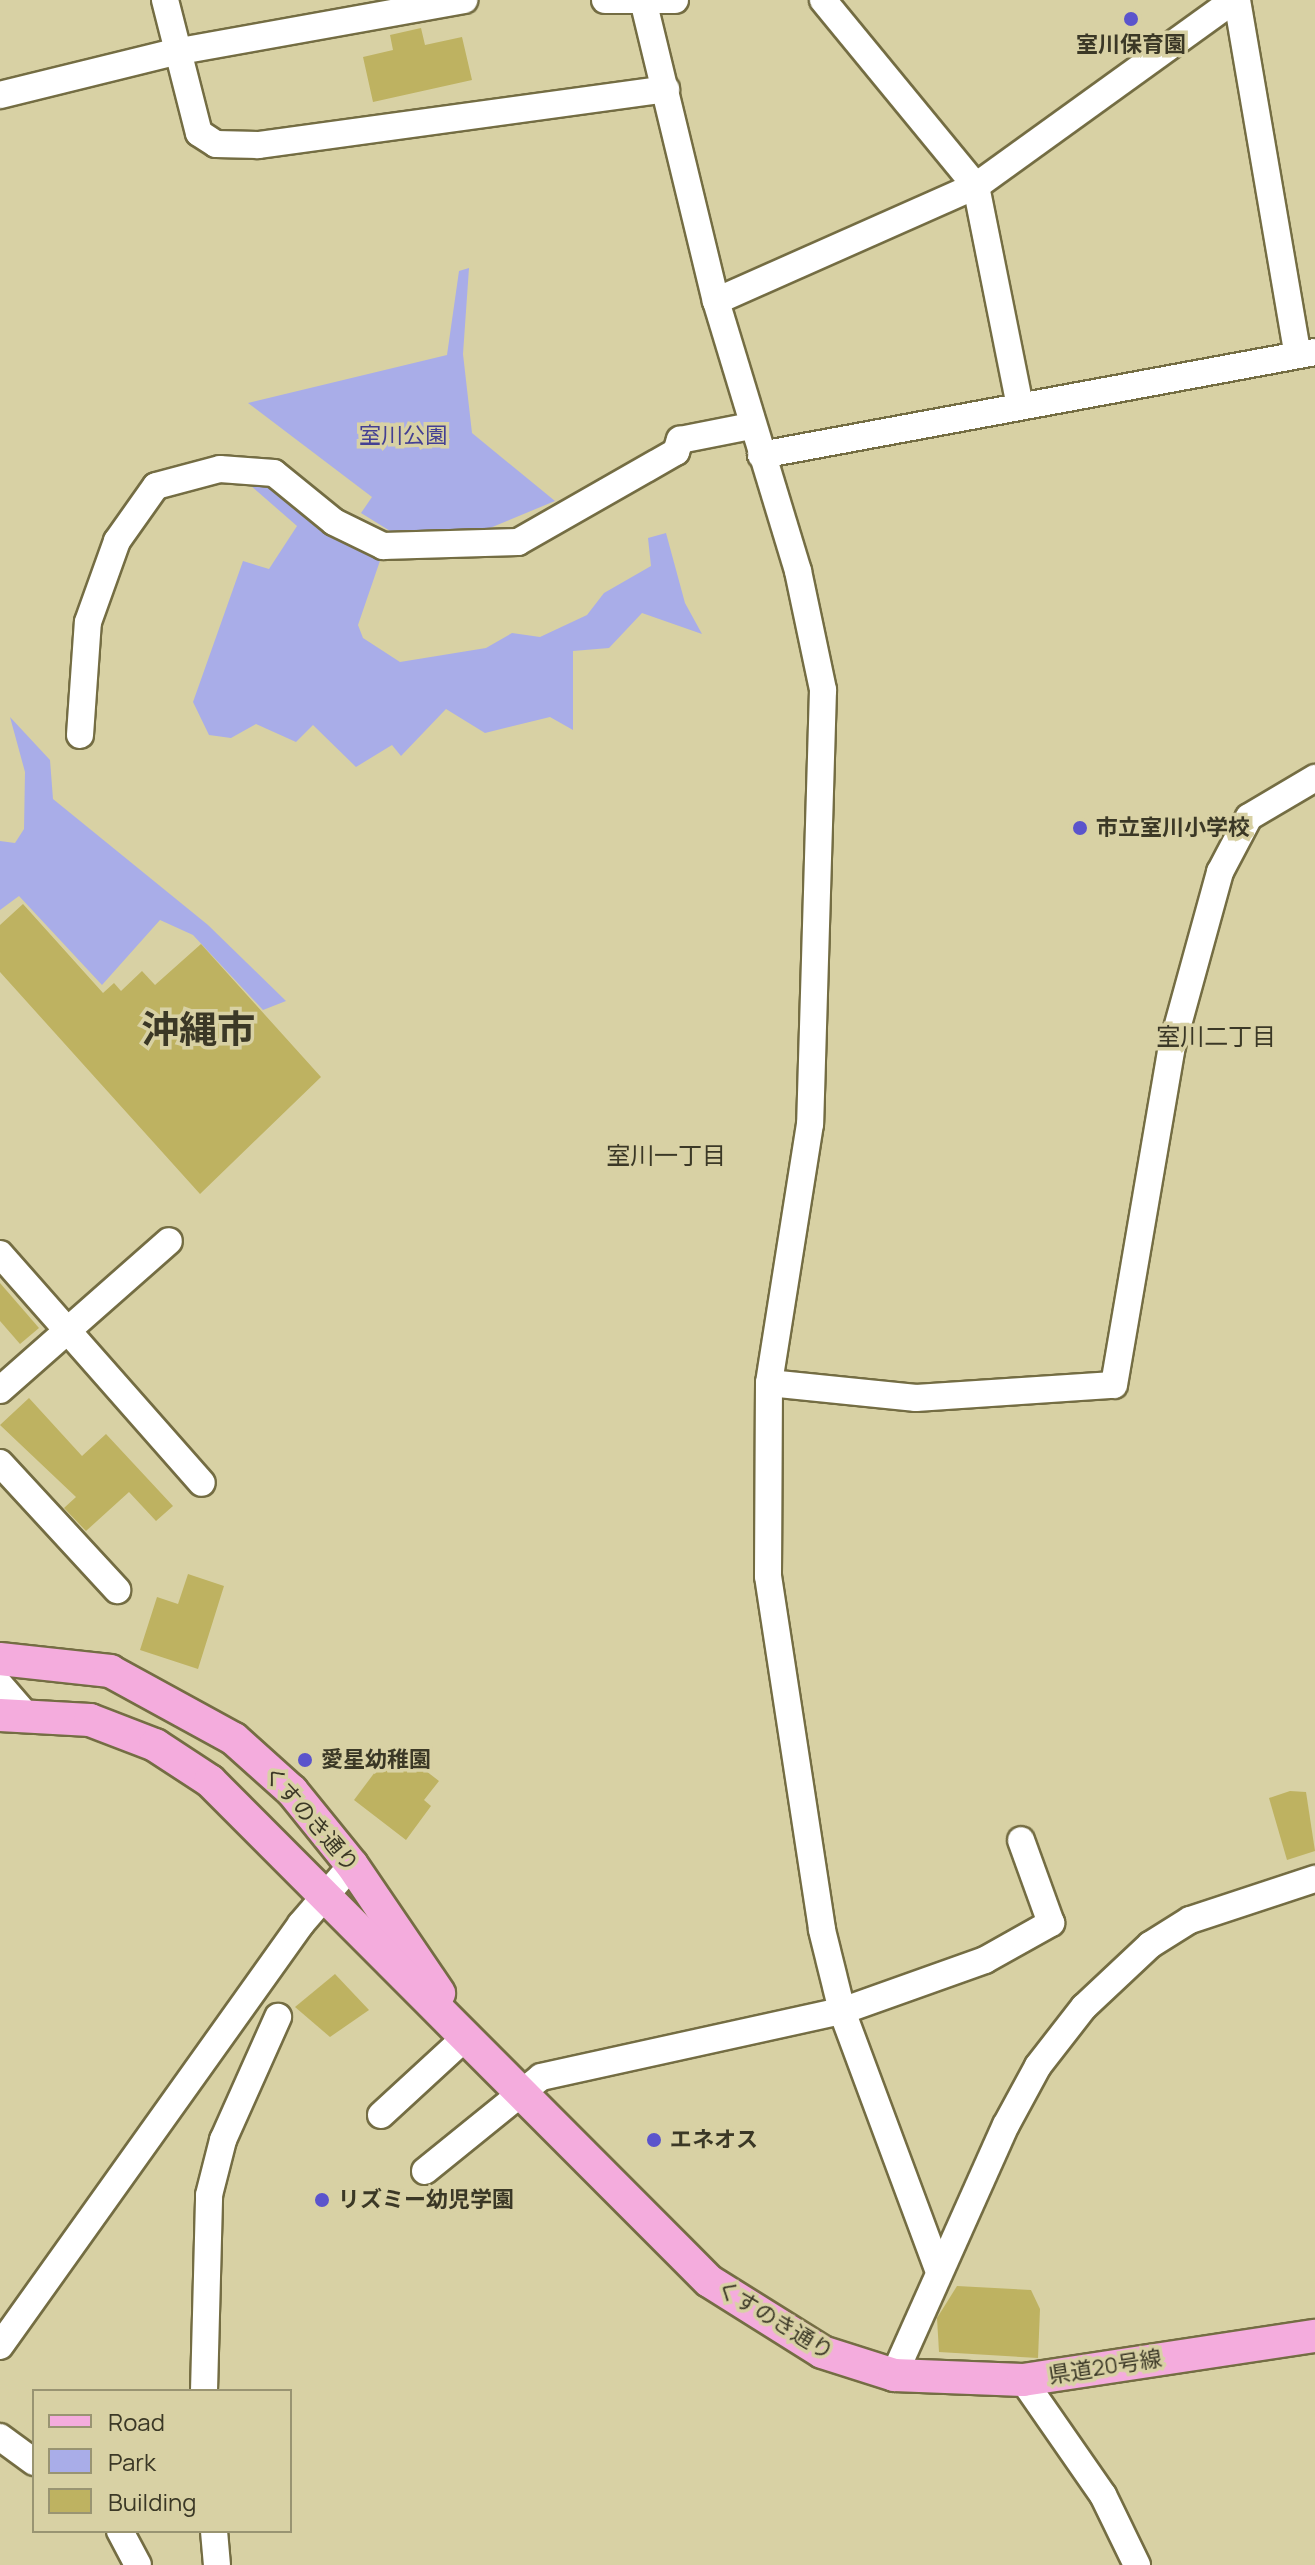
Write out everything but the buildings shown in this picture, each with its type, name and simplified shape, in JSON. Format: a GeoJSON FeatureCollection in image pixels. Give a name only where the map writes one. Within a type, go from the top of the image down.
{"type":"FeatureCollection","features":[{"type":"Feature","properties":{"kind":"main road","name":"くすのき通り"},"geometry":{"type":"LineString","coordinates":[[0,1659],[110,1671],[193,1711],[270,1769],[352,1865],[467,2036]]}},
{"type":"Feature","properties":{"kind":"main road","name":"くすのき通り"},"geometry":{"type":"LineString","coordinates":[[13,1714],[90,1720],[155,1745],[210,1781],[709,2281],[822,2352],[894,2375]]}},
{"type":"Feature","properties":{"kind":"main road","name":"県道20号線"},"geometry":{"type":"LineString","coordinates":[[894,2375],[1023,2380],[1315,2336]]}},
{"type":"Feature","properties":{"kind":"street"},"geometry":{"type":"LineString","coordinates":[[165,0],[175,52],[199,133],[216,144],[258,145],[666,89]]}},
{"type":"Feature","properties":{"kind":"street"},"geometry":{"type":"LineString","coordinates":[[0,95],[175,52],[464,0]]}},
{"type":"Feature","properties":{"kind":"street"},"geometry":{"type":"LineString","coordinates":[[605,0],[643,3],[675,0]]}},
{"type":"Feature","properties":{"kind":"street"},"geometry":{"type":"LineString","coordinates":[[823,0],[976,186],[1020,406]]}},
{"type":"Feature","properties":{"kind":"street"},"geometry":{"type":"LineString","coordinates":[[716,301],[976,186],[1236,0],[1307,353],[761,455]]}},
{"type":"Feature","properties":{"kind":"street"},"geometry":{"type":"LineString","coordinates":[[643,3],[716,301],[812,630],[826,747],[810,1124],[769,1383],[768,1576],[822,1930],[842,2011],[937,2267]]}},
{"type":"Feature","properties":{"kind":"street"},"geometry":{"type":"LineString","coordinates":[[80,735],[88,622],[117,541],[156,486],[220,469],[274,473],[334,522],[383,546],[518,542],[676,452],[680,440],[751,426]]}},
{"type":"Feature","properties":{"kind":"street"},"geometry":{"type":"LineString","coordinates":[[769,1383],[916,1398],[1114,1385],[1171,1050],[1220,872],[1249,817],[1315,778]]}},
{"type":"Feature","properties":{"kind":"street"},"geometry":{"type":"LineString","coordinates":[[0,1390],[169,1241]]}},
{"type":"Feature","properties":{"kind":"street"},"geometry":{"type":"LineString","coordinates":[[0,1254],[68,1327],[202,1483]]}},
{"type":"Feature","properties":{"kind":"street"},"geometry":{"type":"LineString","coordinates":[[0,1463],[117,1590]]}},
{"type":"Feature","properties":{"kind":"street"},"geometry":{"type":"LineString","coordinates":[[0,1685],[13,1714]]}},
{"type":"Feature","properties":{"kind":"street"},"geometry":{"type":"LineString","coordinates":[[425,2171],[541,2077],[631,2053],[749,2036],[842,2011],[985,1960],[1051,1923],[1021,1840]]}},
{"type":"Feature","properties":{"kind":"street"},"geometry":{"type":"LineString","coordinates":[[0,2346],[325,1893],[352,1865]]}},
{"type":"Feature","properties":{"kind":"street"},"geometry":{"type":"LineString","coordinates":[[894,2375],[937,2267],[1038,2066],[1114,1976],[1190,1920],[1315,1879]]}},
{"type":"Feature","properties":{"kind":"street"},"geometry":{"type":"LineString","coordinates":[[204,2389],[209,2195],[223,2140],[278,2017]]}},
{"type":"Feature","properties":{"kind":"street"},"geometry":{"type":"LineString","coordinates":[[381,2115],[467,2036]]}},
{"type":"Feature","properties":{"kind":"street"},"geometry":{"type":"LineString","coordinates":[[1023,2380],[1103,2495],[1137,2565]]}},
{"type":"Feature","properties":{"kind":"street"},"geometry":{"type":"LineString","coordinates":[[0,2437],[32,2461]]}},
{"type":"Feature","properties":{"kind":"street"},"geometry":{"type":"LineString","coordinates":[[121,2533],[138,2565]]}},
{"type":"Feature","properties":{"kind":"street"},"geometry":{"type":"LineString","coordinates":[[214,2533],[217,2565]]}},
{"type":"Feature","properties":{"kind":"green space","name":"室川公園"},"geometry":{"type":"Polygon","coordinates":[[[469,268],[463,354],[472,433],[555,501],[485,530],[395,534],[361,513],[372,497],[248,403],[447,355],[459,271],[469,268]]]}},
{"type":"Feature","properties":{"kind":"green space"},"geometry":{"type":"Polygon","coordinates":[[[242,478],[269,479],[383,552],[358,625],[363,638],[400,662],[486,648],[512,633],[540,637],[587,615],[604,593],[651,566],[648,538],[666,533],[685,603],[702,634],[642,613],[609,648],[573,651],[573,730],[550,717],[485,733],[446,709],[401,756],[392,745],[356,767],[313,725],[296,742],[256,724],[231,738],[209,735],[193,702],[243,561],[269,569],[297,526],[242,478]]]}},
{"type":"Feature","properties":{"kind":"green space"},"geometry":{"type":"Polygon","coordinates":[[[10,717],[50,760],[53,799],[208,925],[286,1001],[263,1010],[193,935],[160,920],[102,985],[19,896],[0,910],[0,841],[15,843],[24,829],[25,772],[10,717]]]}},
{"type":"Feature","properties":{"kind":"place","name":"室川保育園"},"geometry":{"type":"Point","coordinates":[1131,19]}},
{"type":"Feature","properties":{"kind":"place","name":"市立室川小学校"},"geometry":{"type":"Point","coordinates":[1080,828]}},
{"type":"Feature","properties":{"kind":"place","name":"愛星幼稚園"},"geometry":{"type":"Point","coordinates":[305,1760]}},
{"type":"Feature","properties":{"kind":"place","name":"エネオス"},"geometry":{"type":"Point","coordinates":[654,2140]}},
{"type":"Feature","properties":{"kind":"place","name":"リズミー幼児学園"},"geometry":{"type":"Point","coordinates":[322,2200]}},
{"type":"Feature","properties":{"kind":"district","name":"沖縄市"},"geometry":{"type":"Point","coordinates":[198,1029]}},
{"type":"Feature","properties":{"kind":"district","name":"室川二丁目"},"geometry":{"type":"Point","coordinates":[1216,1036]}},
{"type":"Feature","properties":{"kind":"district","name":"室川一丁目"},"geometry":{"type":"Point","coordinates":[666,1155]}}]}
